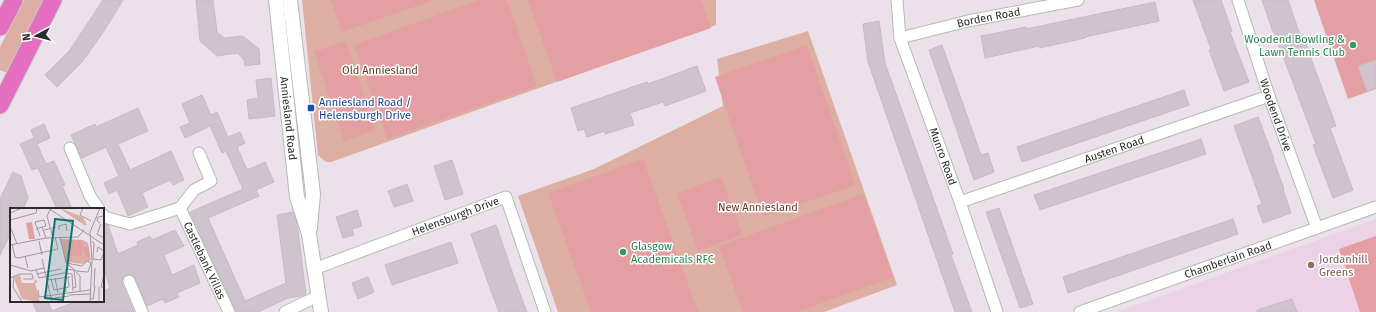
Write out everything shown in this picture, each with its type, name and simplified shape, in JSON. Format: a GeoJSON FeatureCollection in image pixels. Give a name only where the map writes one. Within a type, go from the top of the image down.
{"type":"FeatureCollection","features":[{"type":"Feature","properties":{"kind":"main road"},"geometry":{"type":"LineString","coordinates":[[0,27],[14,0]]}},
{"type":"Feature","properties":{"kind":"main road"},"geometry":{"type":"LineString","coordinates":[[0,105],[53,0]]}},
{"type":"Feature","properties":{"kind":"street","name":"Anniesland Road"},"geometry":{"type":"LineString","coordinates":[[276,0],[297,197],[309,234],[321,312]]}},
{"type":"Feature","properties":{"kind":"street","name":"Anniesland Road"},"geometry":{"type":"LineString","coordinates":[[290,0],[313,194],[309,234]]}},
{"type":"Feature","properties":{"kind":"street","name":"Munro Road"},"geometry":{"type":"LineString","coordinates":[[897,0],[900,38],[960,202],[997,312]]}},
{"type":"Feature","properties":{"kind":"street","name":"Borden Road"},"geometry":{"type":"LineString","coordinates":[[900,38],[968,21],[1078,0]]}},
{"type":"Feature","properties":{"kind":"street","name":"Woodend Drive"},"geometry":{"type":"LineString","coordinates":[[1238,0],[1317,228]]}},
{"type":"Feature","properties":{"kind":"street","name":"Austen Road"},"geometry":{"type":"LineString","coordinates":[[960,202],[1270,96]]}},
{"type":"Feature","properties":{"kind":"street"},"geometry":{"type":"LineString","coordinates":[[70,148],[90,196],[98,208]]}},
{"type":"Feature","properties":{"kind":"street"},"geometry":{"type":"LineString","coordinates":[[104,217],[130,224],[180,208],[194,190],[211,181],[199,153]]}},
{"type":"Feature","properties":{"kind":"street","name":"Helensburgh Drive"},"geometry":{"type":"LineString","coordinates":[[314,270],[506,197],[545,312]]}},
{"type":"Feature","properties":{"kind":"street","name":"Chamberlain Road"},"geometry":{"type":"LineString","coordinates":[[1080,312],[1376,207]]}},
{"type":"Feature","properties":{"kind":"street","name":"Castlebank Villas"},"geometry":{"type":"LineString","coordinates":[[180,208],[229,312]]}},
{"type":"Feature","properties":{"kind":"street"},"geometry":{"type":"LineString","coordinates":[[129,281],[142,312]]}},
{"type":"Feature","properties":{"kind":"street"},"geometry":{"type":"LineString","coordinates":[[285,312],[318,296]]}},
{"type":"Feature","properties":{"kind":"shaded area","name":"Jordanhill Greens"},"geometry":{"type":"Polygon","coordinates":[[[1376,219],[1376,312],[1117,312],[1376,219]]]}},
{"type":"Feature","properties":{"kind":"green space"},"geometry":{"type":"Polygon","coordinates":[[[24,0],[44,0],[7,73],[0,70],[0,47],[24,0]]]}},
{"type":"Feature","properties":{"kind":"green space","name":"Old Anniesland"},"geometry":{"type":"Polygon","coordinates":[[[302,0],[716,0],[716,25],[331,162],[326,162],[318,155],[302,0]]]}},
{"type":"Feature","properties":{"kind":"green space"},"geometry":{"type":"Polygon","coordinates":[[[331,0],[434,0],[342,32],[331,0]]]}},
{"type":"Feature","properties":{"kind":"green space"},"geometry":{"type":"Polygon","coordinates":[[[479,0],[507,0],[537,86],[387,139],[354,45],[479,0]]]}},
{"type":"Feature","properties":{"kind":"green space"},"geometry":{"type":"Polygon","coordinates":[[[528,0],[701,0],[711,28],[557,82],[528,0]]]}},
{"type":"Feature","properties":{"kind":"green space","name":"Woodend Bowling & Lawn Tennis Club"},"geometry":{"type":"Polygon","coordinates":[[[1314,0],[1376,0],[1376,89],[1348,99],[1314,0]]]}},
{"type":"Feature","properties":{"kind":"green space","name":"New Anniesland"},"geometry":{"type":"Polygon","coordinates":[[[808,31],[897,285],[824,312],[558,312],[518,196],[594,169],[723,106],[717,59],[808,31]]]}},
{"type":"Feature","properties":{"kind":"green space"},"geometry":{"type":"Polygon","coordinates":[[[346,41],[375,130],[344,141],[314,52],[346,41]]]}},
{"type":"Feature","properties":{"kind":"green space"},"geometry":{"type":"Polygon","coordinates":[[[807,45],[855,185],[763,217],[715,77],[807,45]]]}},
{"type":"Feature","properties":{"kind":"green space","name":"Glasgow Academicals RFC"},"geometry":{"type":"Polygon","coordinates":[[[643,159],[698,312],[591,312],[548,193],[643,159]]]}},
{"type":"Feature","properties":{"kind":"green space"},"geometry":{"type":"Polygon","coordinates":[[[721,177],[742,235],[698,251],[677,193],[721,177]]]}},
{"type":"Feature","properties":{"kind":"green space"},"geometry":{"type":"Polygon","coordinates":[[[863,194],[893,277],[797,312],[743,312],[719,246],[863,194]]]}},
{"type":"Feature","properties":{"kind":"green space"},"geometry":{"type":"Polygon","coordinates":[[[1376,236],[1376,312],[1360,312],[1339,249],[1376,236]]]}},
{"type":"Feature","properties":{"kind":"building"},"geometry":{"type":"Polygon","coordinates":[[[103,0],[123,0],[104,31],[82,62],[57,87],[45,75],[70,50],[103,0]]]}},
{"type":"Feature","properties":{"kind":"building"},"geometry":{"type":"Polygon","coordinates":[[[196,0],[213,0],[217,32],[224,38],[243,36],[259,49],[260,64],[245,66],[244,60],[238,53],[217,56],[200,41],[196,0]]]}},
{"type":"Feature","properties":{"kind":"building"},"geometry":{"type":"Polygon","coordinates":[[[1193,0],[1221,0],[1232,31],[1230,32],[1249,82],[1224,91],[1209,50],[1211,49],[1193,0]]]}},
{"type":"Feature","properties":{"kind":"building"},"geometry":{"type":"Polygon","coordinates":[[[1262,0],[1288,0],[1300,35],[1302,34],[1336,126],[1330,128],[1353,190],[1333,198],[1313,145],[1316,144],[1262,0]]]}},
{"type":"Feature","properties":{"kind":"building"},"geometry":{"type":"Polygon","coordinates":[[[1155,2],[1159,21],[1040,48],[1039,46],[985,58],[981,36],[1026,27],[1026,29],[1155,2]]]}},
{"type":"Feature","properties":{"kind":"building"},"geometry":{"type":"Polygon","coordinates":[[[879,21],[885,63],[972,312],[955,312],[868,62],[863,24],[879,21]]]}},
{"type":"Feature","properties":{"kind":"building"},"geometry":{"type":"Polygon","coordinates":[[[942,45],[981,155],[988,153],[994,172],[974,180],[929,50],[942,45]]]}},
{"type":"Feature","properties":{"kind":"building"},"geometry":{"type":"Polygon","coordinates":[[[1376,60],[1376,88],[1367,91],[1358,66],[1376,60]]]}},
{"type":"Feature","properties":{"kind":"building"},"geometry":{"type":"Polygon","coordinates":[[[697,66],[706,91],[665,106],[663,102],[630,113],[634,125],[605,134],[605,131],[587,137],[584,129],[578,131],[571,108],[647,82],[648,84],[697,66]]]}},
{"type":"Feature","properties":{"kind":"building"},"geometry":{"type":"Polygon","coordinates":[[[271,78],[275,116],[249,119],[247,100],[258,98],[256,80],[271,78]]]}},
{"type":"Feature","properties":{"kind":"building"},"geometry":{"type":"Polygon","coordinates":[[[1184,90],[1189,105],[1022,162],[1017,147],[1184,90]]]}},
{"type":"Feature","properties":{"kind":"building"},"geometry":{"type":"Polygon","coordinates":[[[202,95],[211,115],[217,112],[228,137],[240,132],[245,143],[237,147],[247,170],[265,162],[274,182],[256,190],[259,196],[208,218],[245,301],[286,283],[277,215],[293,212],[297,223],[306,294],[288,298],[258,312],[236,312],[190,212],[243,189],[226,151],[222,153],[210,126],[185,138],[180,127],[190,123],[182,104],[202,95]]]}},
{"type":"Feature","properties":{"kind":"building"},"geometry":{"type":"Polygon","coordinates":[[[138,108],[148,131],[118,144],[130,170],[171,151],[184,180],[173,185],[170,180],[142,193],[148,207],[128,216],[117,190],[109,194],[104,183],[119,176],[106,147],[82,158],[71,135],[95,124],[96,127],[138,108]]]}},
{"type":"Feature","properties":{"kind":"building"},"geometry":{"type":"Polygon","coordinates":[[[1258,117],[1274,159],[1291,213],[1263,223],[1257,206],[1262,204],[1234,126],[1258,117]]]}},
{"type":"Feature","properties":{"kind":"building"},"geometry":{"type":"Polygon","coordinates":[[[44,124],[50,138],[37,144],[46,164],[54,161],[65,185],[62,186],[71,206],[66,208],[57,208],[38,168],[32,170],[20,144],[34,138],[31,130],[44,124]]]}},
{"type":"Feature","properties":{"kind":"building"},"geometry":{"type":"Polygon","coordinates":[[[1201,139],[1206,154],[1040,210],[1034,195],[1201,139]]]}},
{"type":"Feature","properties":{"kind":"building"},"geometry":{"type":"Polygon","coordinates":[[[452,160],[463,194],[445,200],[434,166],[452,160]]]}},
{"type":"Feature","properties":{"kind":"building"},"geometry":{"type":"Polygon","coordinates":[[[13,172],[21,176],[28,198],[23,208],[10,208],[10,235],[0,255],[0,199],[13,172]]]}},
{"type":"Feature","properties":{"kind":"building"},"geometry":{"type":"Polygon","coordinates":[[[407,184],[413,201],[394,207],[388,191],[407,184]]]}},
{"type":"Feature","properties":{"kind":"building"},"geometry":{"type":"Polygon","coordinates":[[[999,208],[1033,304],[1020,308],[986,212],[999,208]]]}},
{"type":"Feature","properties":{"kind":"building"},"geometry":{"type":"Polygon","coordinates":[[[357,210],[362,226],[352,229],[354,235],[343,238],[336,217],[357,210]]]}},
{"type":"Feature","properties":{"kind":"building"},"geometry":{"type":"Polygon","coordinates":[[[1233,219],[1238,234],[1068,293],[1063,277],[1233,219]]]}},
{"type":"Feature","properties":{"kind":"building"},"geometry":{"type":"Polygon","coordinates":[[[104,224],[108,225],[118,254],[138,245],[137,242],[150,236],[152,240],[175,230],[184,246],[164,255],[172,275],[194,265],[200,283],[177,293],[179,297],[165,303],[163,299],[147,306],[135,278],[133,275],[127,274],[123,277],[122,283],[134,312],[37,312],[32,302],[48,302],[52,311],[74,302],[104,302],[104,291],[110,288],[104,269],[104,224]]]}},
{"type":"Feature","properties":{"kind":"building"},"geometry":{"type":"Polygon","coordinates":[[[496,225],[527,312],[499,312],[491,291],[471,234],[496,225]]]}},
{"type":"Feature","properties":{"kind":"building"},"geometry":{"type":"Polygon","coordinates":[[[451,242],[458,263],[392,285],[385,265],[451,242]]]}},
{"type":"Feature","properties":{"kind":"building"},"geometry":{"type":"Polygon","coordinates":[[[368,277],[374,292],[358,299],[352,283],[368,277]]]}},
{"type":"Feature","properties":{"kind":"building"},"geometry":{"type":"Polygon","coordinates":[[[1292,299],[1297,312],[1257,312],[1257,310],[1292,299]]]}},
{"type":"Feature","properties":{"kind":"place","name":"Woodend Bowling & Lawn Tennis Club"},"geometry":{"type":"Point","coordinates":[1353,45]}},
{"type":"Feature","properties":{"kind":"place","name":"Anniesland Road / Helensburgh Drive"},"geometry":{"type":"Point","coordinates":[311,108]}},
{"type":"Feature","properties":{"kind":"place","name":"Glasgow Academicals RFC"},"geometry":{"type":"Point","coordinates":[623,252]}},
{"type":"Feature","properties":{"kind":"place","name":"Jordanhill Greens"},"geometry":{"type":"Point","coordinates":[1311,265]}}]}
